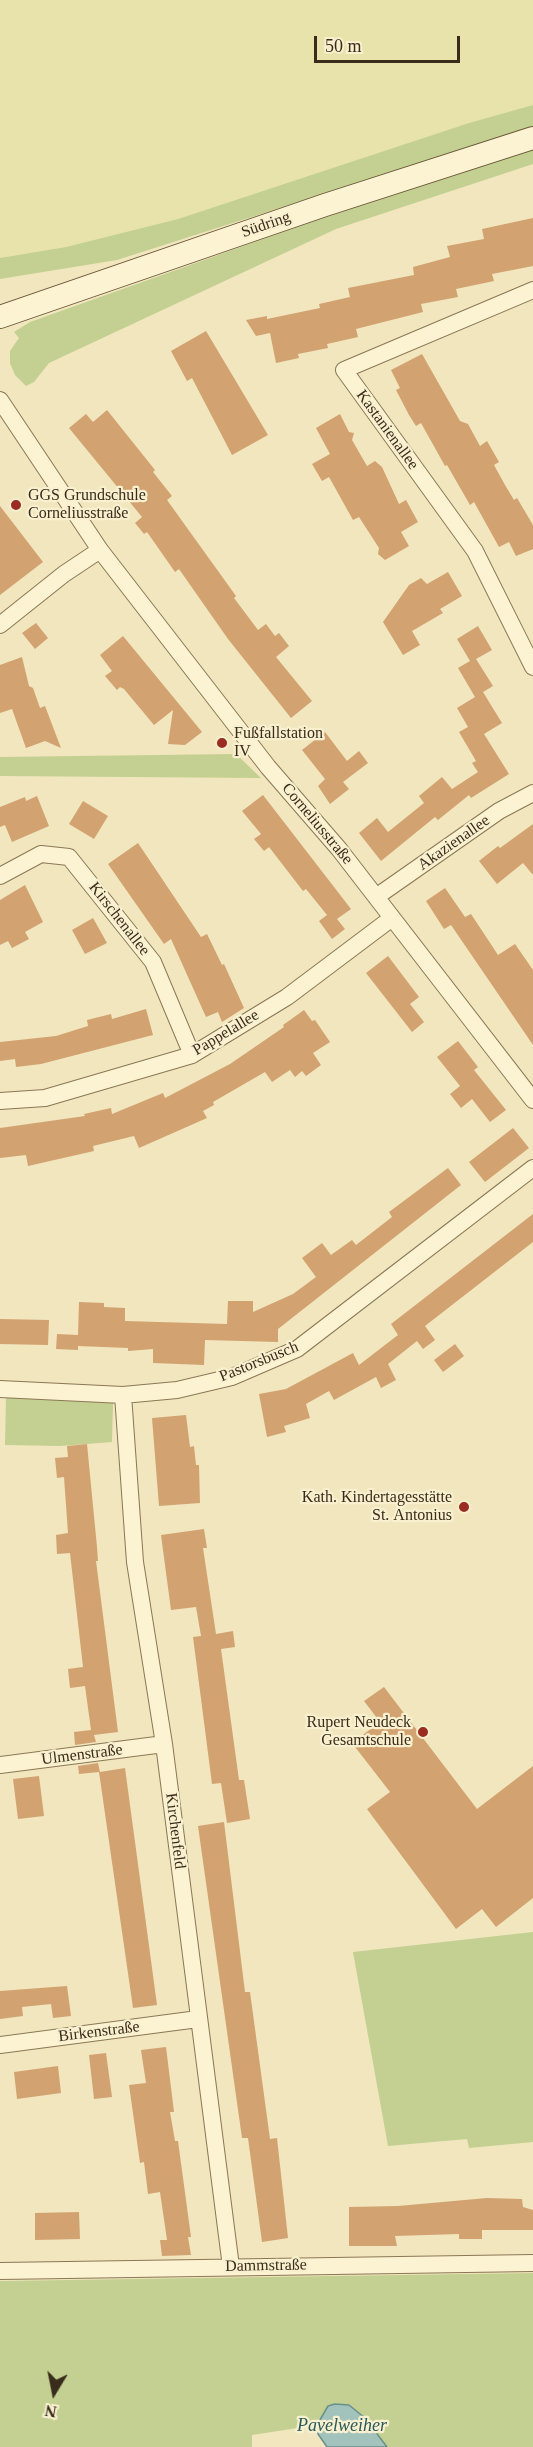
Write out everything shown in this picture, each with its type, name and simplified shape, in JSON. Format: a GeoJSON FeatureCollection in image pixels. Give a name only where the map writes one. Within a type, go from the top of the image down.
{"type":"FeatureCollection","features":[{"type":"Feature","properties":{"kind":"main road","name":"Südring"},"geometry":{"type":"LineString","coordinates":[[0,317],[326,205],[533,138]]}},
{"type":"Feature","properties":{"kind":"street","name":"Kastanienallee"},"geometry":{"type":"LineString","coordinates":[[533,290],[344,370],[475,551],[533,667]]}},
{"type":"Feature","properties":{"kind":"street","name":"Corneliusstraße"},"geometry":{"type":"LineString","coordinates":[[0,400],[100,550],[268,767],[339,849],[533,1100]]}},
{"type":"Feature","properties":{"kind":"street"},"geometry":{"type":"LineString","coordinates":[[0,625],[64,574],[100,550]]}},
{"type":"Feature","properties":{"kind":"street","name":"Akazienallee"},"geometry":{"type":"LineString","coordinates":[[376,897],[499,811],[533,793]]}},
{"type":"Feature","properties":{"kind":"street","name":"Kirschenallee"},"geometry":{"type":"LineString","coordinates":[[0,876],[41,854],[69,857],[153,962],[192,1055]]}},
{"type":"Feature","properties":{"kind":"street","name":"Pappelallee"},"geometry":{"type":"LineString","coordinates":[[0,1101],[45,1098],[192,1055],[287,997],[392,918]]}},
{"type":"Feature","properties":{"kind":"street","name":"Pastorsbusch"},"geometry":{"type":"LineString","coordinates":[[0,1389],[123,1395],[177,1390],[232,1377],[297,1349],[533,1168]]}},
{"type":"Feature","properties":{"kind":"street","name":"Kirchenfeld"},"geometry":{"type":"LineString","coordinates":[[123,1395],[135,1562],[164,1744],[231,2267]]}},
{"type":"Feature","properties":{"kind":"street","name":"Ulmenstraße"},"geometry":{"type":"LineString","coordinates":[[0,1765],[164,1744]]}},
{"type":"Feature","properties":{"kind":"street","name":"Birkenstraße"},"geometry":{"type":"LineString","coordinates":[[0,2045],[198,2019]]}},
{"type":"Feature","properties":{"kind":"street","name":"Dammstraße"},"geometry":{"type":"LineString","coordinates":[[0,2271],[533,2263]]}},
{"type":"Feature","properties":{"kind":"shaded area"},"geometry":{"type":"Polygon","coordinates":[[[0,0],[533,0],[533,105],[469,123],[178,219],[66,247],[0,258],[0,0]]]}},
{"type":"Feature","properties":{"kind":"green space"},"geometry":{"type":"Polygon","coordinates":[[[533,105],[533,127],[117,260],[0,279],[0,258],[66,247],[178,219],[469,123],[533,105]]]}},
{"type":"Feature","properties":{"kind":"green space"},"geometry":{"type":"Polygon","coordinates":[[[533,148],[533,164],[336,229],[49,363],[34,382],[26,386],[15,375],[10,363],[10,351],[19,338],[14,332],[30,322],[398,191],[533,148]]]}},
{"type":"Feature","properties":{"kind":"green space"},"geometry":{"type":"Polygon","coordinates":[[[236,754],[261,778],[0,776],[0,757],[236,754]]]}},
{"type":"Feature","properties":{"kind":"green space"},"geometry":{"type":"Polygon","coordinates":[[[6,1397],[107,1400],[113,1403],[112,1442],[60,1446],[5,1445],[6,1397]]]}},
{"type":"Feature","properties":{"kind":"green space"},"geometry":{"type":"Polygon","coordinates":[[[533,1932],[533,2142],[469,2148],[467,2139],[388,2146],[353,1952],[533,1932]]]}},
{"type":"Feature","properties":{"kind":"green space"},"geometry":{"type":"Polygon","coordinates":[[[533,2273],[533,2447],[387,2447],[377,2433],[328,2406],[317,2425],[252,2435],[252,2447],[0,2447],[0,2281],[533,2273]]]}},
{"type":"Feature","properties":{"kind":"water","name":"Pavelweiher"},"geometry":{"type":"Polygon","coordinates":[[[349,2405],[365,2418],[387,2447],[327,2447],[318,2434],[317,2425],[328,2406],[349,2405]]]}},
{"type":"Feature","properties":{"kind":"building"},"geometry":{"type":"Polygon","coordinates":[[[533,218],[533,266],[492,274],[494,281],[456,289],[458,297],[421,304],[423,312],[356,329],[358,337],[327,344],[328,348],[298,354],[299,358],[276,363],[270,333],[256,336],[246,320],[267,316],[267,319],[320,308],[319,304],[350,297],[348,288],[414,275],[413,267],[450,257],[447,246],[484,239],[482,229],[533,218]]]}},
{"type":"Feature","properties":{"kind":"building"},"geometry":{"type":"Polygon","coordinates":[[[206,331],[268,435],[232,455],[192,378],[187,381],[171,351],[206,331]]]}},
{"type":"Feature","properties":{"kind":"building"},"geometry":{"type":"Polygon","coordinates":[[[422,354],[460,421],[468,424],[480,446],[487,441],[499,462],[494,465],[514,500],[517,498],[533,525],[533,549],[516,556],[509,542],[499,547],[474,502],[470,505],[421,423],[416,426],[409,415],[396,390],[400,388],[391,370],[422,354]]]}},
{"type":"Feature","properties":{"kind":"building"},"geometry":{"type":"Polygon","coordinates":[[[107,410],[155,470],[153,472],[172,496],[167,500],[258,630],[266,624],[275,636],[279,633],[289,646],[276,657],[312,701],[291,718],[228,639],[179,569],[175,572],[147,532],[144,534],[135,523],[142,517],[69,428],[86,414],[93,422],[107,410]]]}},
{"type":"Feature","properties":{"kind":"building"},"geometry":{"type":"Polygon","coordinates":[[[340,414],[349,432],[354,433],[352,440],[367,466],[375,461],[382,467],[399,504],[406,500],[418,522],[401,532],[409,546],[385,560],[378,554],[379,548],[359,517],[353,520],[329,477],[322,481],[312,464],[330,454],[316,428],[340,414]]]}},
{"type":"Feature","properties":{"kind":"building"},"geometry":{"type":"Polygon","coordinates":[[[0,506],[43,562],[0,595],[0,506]]]}},
{"type":"Feature","properties":{"kind":"building"},"geometry":{"type":"Polygon","coordinates":[[[448,572],[462,596],[440,609],[443,613],[412,631],[420,645],[403,655],[383,622],[409,585],[421,578],[427,584],[448,572]]]}},
{"type":"Feature","properties":{"kind":"building"},"geometry":{"type":"Polygon","coordinates":[[[36,623],[48,638],[35,649],[22,633],[36,623]]]}},
{"type":"Feature","properties":{"kind":"building"},"geometry":{"type":"Polygon","coordinates":[[[478,626],[492,650],[476,659],[493,686],[483,692],[502,723],[484,734],[509,774],[471,798],[469,795],[438,820],[435,817],[381,861],[359,833],[377,818],[388,832],[424,803],[419,796],[442,777],[452,789],[478,772],[472,763],[476,761],[459,732],[468,727],[457,708],[475,697],[458,668],[470,661],[457,639],[478,626]]]}},
{"type":"Feature","properties":{"kind":"building"},"geometry":{"type":"Polygon","coordinates":[[[123,636],[202,732],[185,745],[168,744],[173,710],[154,725],[124,689],[120,687],[117,690],[105,676],[112,671],[100,655],[123,636]]]}},
{"type":"Feature","properties":{"kind":"building"},"geometry":{"type":"Polygon","coordinates":[[[22,657],[29,686],[33,688],[40,708],[45,706],[61,748],[45,741],[26,748],[12,709],[0,713],[0,665],[22,657]]]}},
{"type":"Feature","properties":{"kind":"building"},"geometry":{"type":"Polygon","coordinates":[[[325,732],[347,761],[359,751],[368,763],[343,782],[349,789],[330,804],[318,786],[325,779],[302,750],[325,732]]]}},
{"type":"Feature","properties":{"kind":"building"},"geometry":{"type":"Polygon","coordinates":[[[263,795],[351,909],[337,919],[345,929],[332,939],[319,921],[327,915],[306,889],[303,891],[269,847],[264,851],[254,839],[261,834],[242,811],[263,795]]]}},
{"type":"Feature","properties":{"kind":"building"},"geometry":{"type":"Polygon","coordinates":[[[37,796],[49,826],[12,842],[5,825],[0,827],[0,807],[25,797],[26,801],[37,796]]]}},
{"type":"Feature","properties":{"kind":"building"},"geometry":{"type":"Polygon","coordinates":[[[83,801],[108,816],[94,839],[69,824],[83,801]]]}},
{"type":"Feature","properties":{"kind":"building"},"geometry":{"type":"Polygon","coordinates":[[[533,824],[533,875],[523,863],[497,884],[479,861],[533,824]]]}},
{"type":"Feature","properties":{"kind":"building"},"geometry":{"type":"Polygon","coordinates":[[[138,843],[201,937],[207,934],[222,965],[224,964],[244,1008],[222,1022],[218,1012],[206,1017],[171,939],[164,944],[108,864],[138,843]]]}},
{"type":"Feature","properties":{"kind":"building"},"geometry":{"type":"Polygon","coordinates":[[[25,885],[43,922],[25,932],[29,939],[12,948],[8,941],[0,945],[0,900],[25,885]]]}},
{"type":"Feature","properties":{"kind":"building"},"geometry":{"type":"Polygon","coordinates":[[[445,888],[465,917],[471,914],[498,955],[515,944],[533,970],[533,1045],[451,925],[444,929],[426,901],[445,888]]]}},
{"type":"Feature","properties":{"kind":"building"},"geometry":{"type":"Polygon","coordinates":[[[93,918],[107,943],[85,954],[72,930],[93,918]]]}},
{"type":"Feature","properties":{"kind":"building"},"geometry":{"type":"Polygon","coordinates":[[[388,956],[419,997],[410,1004],[424,1022],[412,1032],[366,973],[388,956]]]}},
{"type":"Feature","properties":{"kind":"building"},"geometry":{"type":"Polygon","coordinates":[[[146,1009],[153,1035],[41,1064],[16,1067],[15,1059],[0,1061],[0,1042],[56,1036],[88,1026],[87,1020],[111,1014],[112,1019],[146,1009]]]}},
{"type":"Feature","properties":{"kind":"building"},"geometry":{"type":"Polygon","coordinates":[[[304,1010],[312,1021],[315,1020],[330,1042],[313,1053],[321,1065],[306,1076],[302,1071],[295,1077],[290,1070],[272,1082],[265,1072],[213,1102],[214,1105],[203,1111],[207,1118],[139,1148],[134,1136],[93,1146],[94,1151],[28,1166],[26,1155],[0,1158],[0,1128],[85,1116],[84,1114],[111,1108],[112,1114],[163,1093],[165,1098],[230,1064],[284,1027],[283,1025],[304,1010]]]}},
{"type":"Feature","properties":{"kind":"building"},"geometry":{"type":"Polygon","coordinates":[[[458,1041],[478,1067],[474,1070],[506,1110],[490,1122],[472,1099],[461,1108],[450,1094],[460,1086],[437,1057],[458,1041]]]}},
{"type":"Feature","properties":{"kind":"building"},"geometry":{"type":"Polygon","coordinates":[[[513,1128],[529,1148],[485,1182],[469,1162],[513,1128]]]}},
{"type":"Feature","properties":{"kind":"building"},"geometry":{"type":"Polygon","coordinates":[[[448,1168],[461,1185],[278,1329],[278,1342],[205,1340],[204,1365],[153,1363],[153,1349],[128,1351],[128,1348],[78,1346],[78,1350],[56,1349],[57,1334],[78,1335],[79,1302],[104,1303],[104,1307],[125,1308],[125,1321],[227,1324],[228,1301],[253,1301],[253,1312],[293,1294],[316,1277],[302,1258],[322,1243],[331,1255],[352,1240],[356,1245],[392,1217],[389,1212],[448,1168]]]}},
{"type":"Feature","properties":{"kind":"building"},"geometry":{"type":"Polygon","coordinates":[[[533,1214],[533,1242],[425,1326],[435,1340],[423,1349],[417,1341],[388,1364],[396,1380],[381,1388],[376,1377],[334,1400],[329,1391],[306,1404],[310,1418],[284,1426],[286,1432],[267,1437],[259,1394],[286,1389],[353,1353],[359,1365],[398,1335],[391,1324],[533,1214]]]}},
{"type":"Feature","properties":{"kind":"building"},"geometry":{"type":"Polygon","coordinates":[[[0,1319],[49,1320],[48,1345],[0,1344],[0,1319]]]}},
{"type":"Feature","properties":{"kind":"building"},"geometry":{"type":"Polygon","coordinates":[[[455,1344],[464,1356],[443,1372],[434,1360],[455,1344]]]}},
{"type":"Feature","properties":{"kind":"building"},"geometry":{"type":"Polygon","coordinates":[[[186,1415],[190,1447],[194,1446],[196,1465],[199,1465],[200,1503],[159,1506],[152,1418],[186,1415]]]}},
{"type":"Feature","properties":{"kind":"building"},"geometry":{"type":"Polygon","coordinates":[[[87,1444],[97,1547],[98,1561],[96,1561],[118,1732],[94,1735],[96,1742],[75,1745],[74,1732],[91,1730],[85,1686],[70,1688],[68,1669],[83,1667],[70,1553],[57,1554],[56,1535],[68,1533],[64,1477],[57,1478],[55,1458],[68,1457],[67,1446],[87,1444]]]}},
{"type":"Feature","properties":{"kind":"building"},"geometry":{"type":"Polygon","coordinates":[[[204,1529],[207,1548],[203,1548],[216,1634],[233,1631],[235,1647],[221,1649],[239,1780],[244,1780],[250,1819],[227,1823],[221,1783],[212,1784],[193,1637],[201,1636],[196,1607],[171,1610],[161,1535],[204,1529]]]}},
{"type":"Feature","properties":{"kind":"building"},"geometry":{"type":"Polygon","coordinates":[[[384,1687],[477,1809],[533,1766],[533,1898],[496,1927],[482,1909],[456,1929],[367,1809],[390,1792],[352,1743],[380,1722],[364,1701],[384,1687]]]}},
{"type":"Feature","properties":{"kind":"building"},"geometry":{"type":"Polygon","coordinates":[[[98,1763],[100,1772],[125,1768],[157,2005],[133,2008],[99,1772],[79,1774],[78,1766],[98,1763]]]}},
{"type":"Feature","properties":{"kind":"building"},"geometry":{"type":"Polygon","coordinates":[[[39,1776],[44,1816],[18,1819],[13,1779],[39,1776]]]}},
{"type":"Feature","properties":{"kind":"building"},"geometry":{"type":"Polygon","coordinates":[[[224,1822],[245,1992],[250,1992],[270,2139],[277,2138],[288,2238],[262,2242],[248,2138],[242,2138],[198,1826],[224,1822]]]}},
{"type":"Feature","properties":{"kind":"building"},"geometry":{"type":"Polygon","coordinates":[[[67,1986],[71,2016],[53,2018],[51,2004],[22,2007],[23,2016],[0,2019],[0,1991],[67,1986]]]}},
{"type":"Feature","properties":{"kind":"building"},"geometry":{"type":"Polygon","coordinates":[[[166,2047],[174,2112],[170,2112],[175,2141],[178,2141],[191,2237],[188,2237],[191,2255],[162,2256],[160,2240],[167,2240],[160,2192],[148,2194],[144,2162],[140,2163],[129,2085],[146,2083],[141,2050],[166,2047]]]}},
{"type":"Feature","properties":{"kind":"building"},"geometry":{"type":"Polygon","coordinates":[[[106,2053],[112,2097],[94,2099],[89,2055],[106,2053]]]}},
{"type":"Feature","properties":{"kind":"building"},"geometry":{"type":"Polygon","coordinates":[[[58,2066],[61,2093],[17,2099],[14,2072],[58,2066]]]}},
{"type":"Feature","properties":{"kind":"building"},"geometry":{"type":"Polygon","coordinates":[[[487,2198],[522,2199],[523,2207],[533,2210],[533,2230],[482,2230],[482,2239],[459,2239],[459,2234],[395,2236],[397,2246],[349,2246],[349,2207],[398,2206],[487,2198]]]}},
{"type":"Feature","properties":{"kind":"building"},"geometry":{"type":"Polygon","coordinates":[[[79,2212],[80,2239],[35,2240],[35,2213],[79,2212]]]}},
{"type":"Feature","properties":{"kind":"place","name":"GGS Grundschule Corneliusstraße"},"geometry":{"type":"Point","coordinates":[16,505]}},
{"type":"Feature","properties":{"kind":"place","name":"Fußfallstation IV"},"geometry":{"type":"Point","coordinates":[222,743]}},
{"type":"Feature","properties":{"kind":"place","name":"Kath. Kindertagesstätte St. Antonius"},"geometry":{"type":"Point","coordinates":[464,1507]}},
{"type":"Feature","properties":{"kind":"place","name":"Rupert Neudeck Gesamtschule"},"geometry":{"type":"Point","coordinates":[423,1732]}}]}
